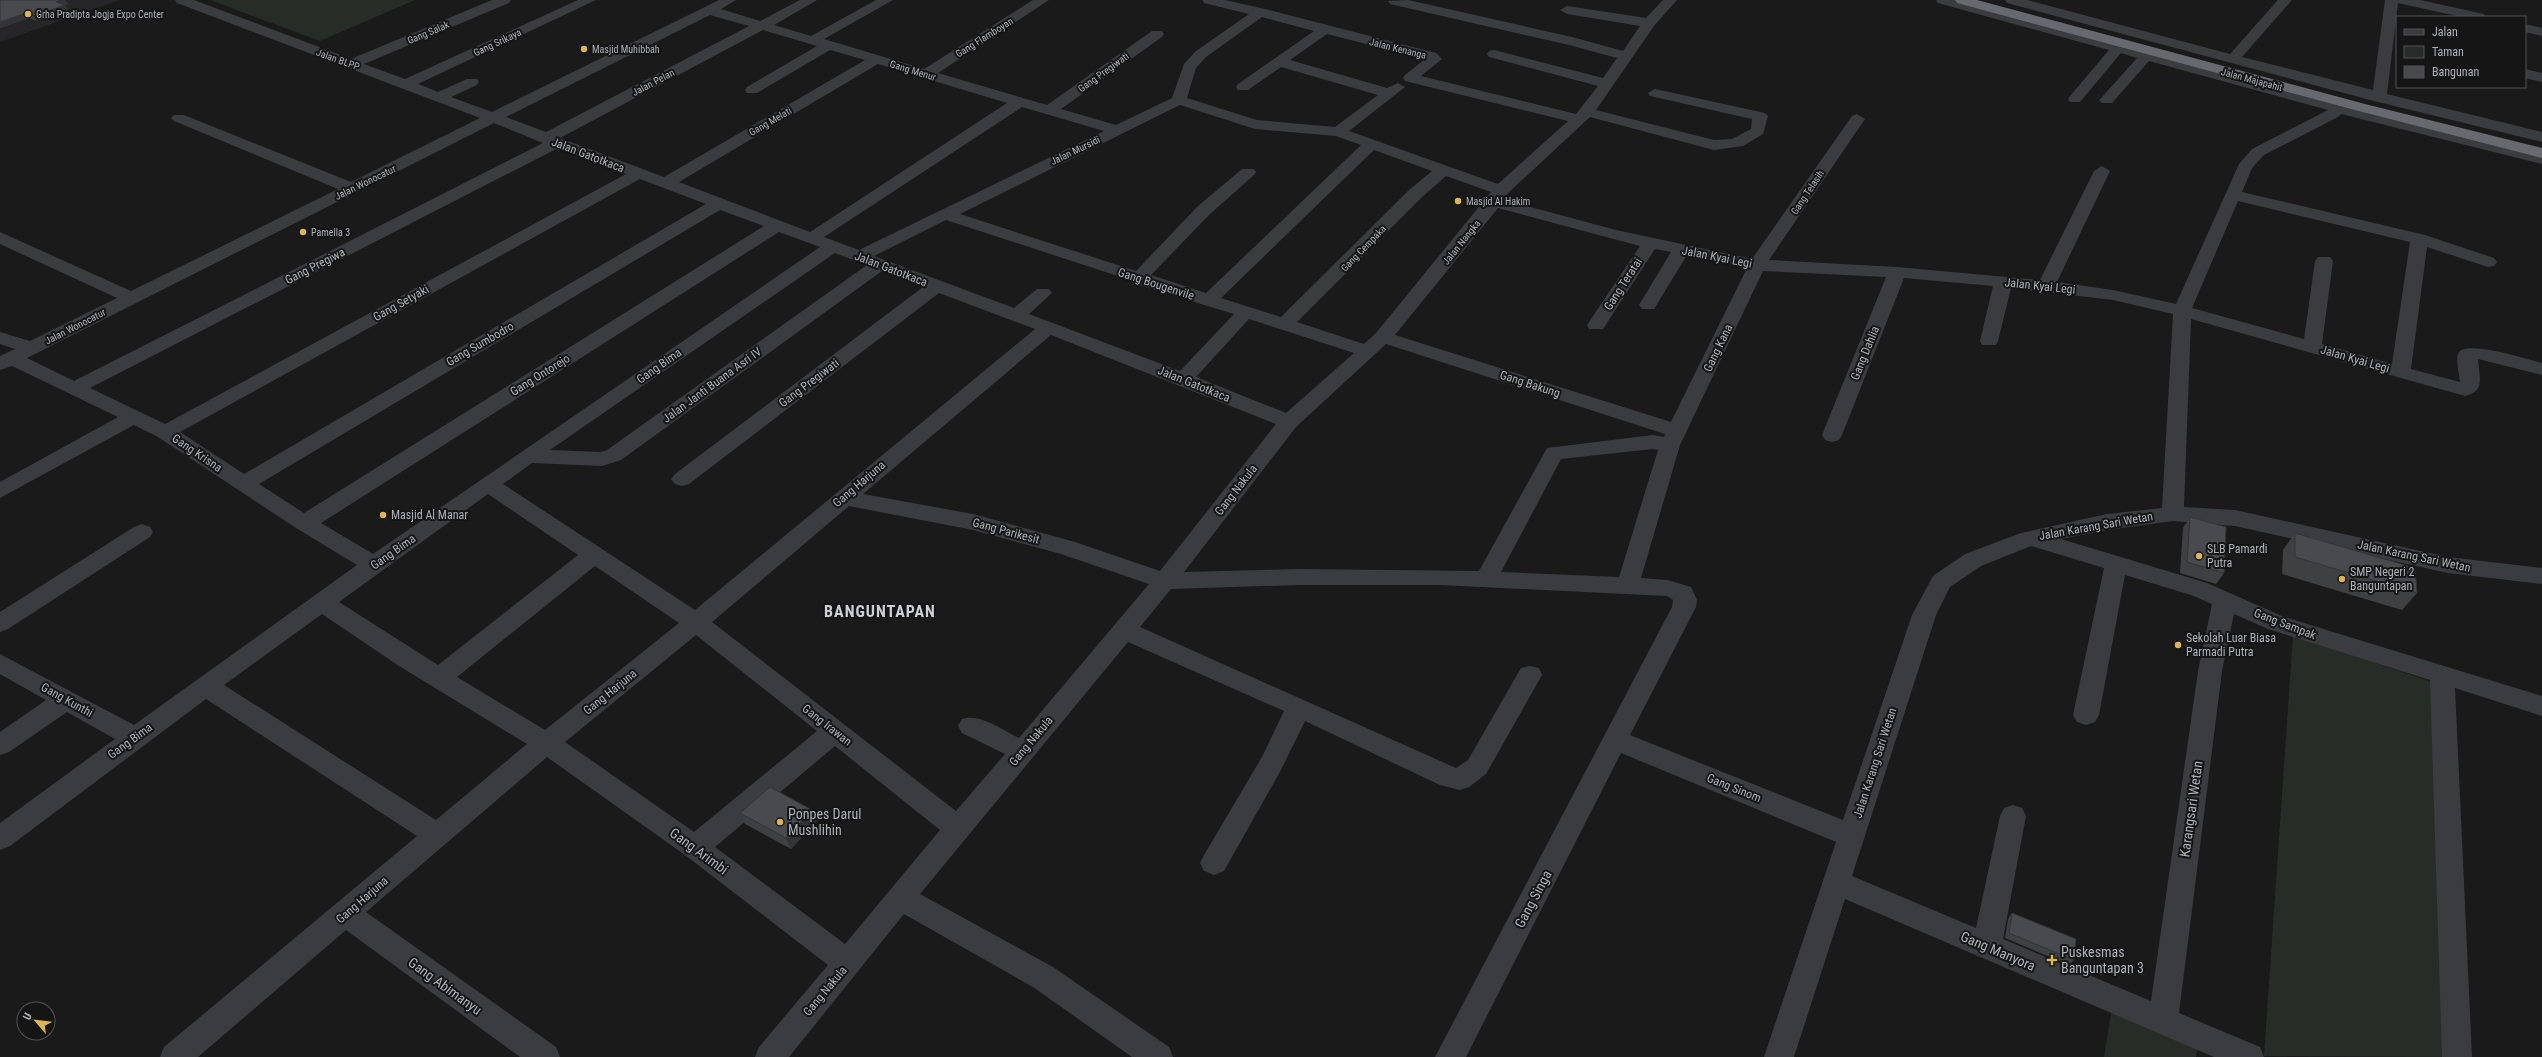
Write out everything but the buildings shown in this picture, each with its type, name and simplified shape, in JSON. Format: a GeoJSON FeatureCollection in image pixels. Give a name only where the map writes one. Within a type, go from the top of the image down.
{"type":"FeatureCollection","features":[{"type":"Feature","properties":{"kind":"highway","name":"Jalan Majapahit"},"geometry":{"type":"LineString","coordinates":[[1962,0],[2542,153]]}},
{"type":"Feature","properties":{"kind":"highway","name":"Jalan Majapahit"},"geometry":{"type":"LineString","coordinates":[[1991,0],[2144,49],[2542,144]]}},
{"type":"Feature","properties":{"kind":"street","name":"Jalan BLPP"},"geometry":{"type":"LineString","coordinates":[[182,0],[493,118]]}},
{"type":"Feature","properties":{"kind":"street","name":"Gang Salak"},"geometry":{"type":"LineString","coordinates":[[352,64],[504,0]]}},
{"type":"Feature","properties":{"kind":"street","name":"Gang Srikaya"},"geometry":{"type":"LineString","coordinates":[[406,84],[589,0]]}},
{"type":"Feature","properties":{"kind":"street","name":"Jalan Wonocatur"},"geometry":{"type":"LineString","coordinates":[[6,361],[729,0]]}},
{"type":"Feature","properties":{"kind":"street","name":"Jalan Pelan"},"geometry":{"type":"LineString","coordinates":[[551,141],[761,25],[810,0]]}},
{"type":"Feature","properties":{"kind":"street"},"geometry":{"type":"LineString","coordinates":[[813,40],[886,0]]}},
{"type":"Feature","properties":{"kind":"street","name":"Gang Flamboyan"},"geometry":{"type":"LineString","coordinates":[[926,74],[1042,0]]}},
{"type":"Feature","properties":{"kind":"street","name":"Jalan Kenanga"},"geometry":{"type":"LineString","coordinates":[[1209,0],[1261,12],[1435,59],[1410,78]]}},
{"type":"Feature","properties":{"kind":"street","name":"Jalan Nangka"},"geometry":{"type":"LineString","coordinates":[[1289,422],[1383,338],[1498,196],[1582,116],[1608,84],[1649,23],[1670,0]]}},
{"type":"Feature","properties":{"kind":"street"},"geometry":{"type":"LineString","coordinates":[[1943,0],[2117,49],[2144,49],[2336,108],[2542,159]]}},
{"type":"Feature","properties":{"kind":"street"},"geometry":{"type":"LineString","coordinates":[[2012,0],[2232,60],[2379,98],[2542,137]]}},
{"type":"Feature","properties":{"kind":"street"},"geometry":{"type":"LineString","coordinates":[[2065,14],[2074,0]]}},
{"type":"Feature","properties":{"kind":"street"},"geometry":{"type":"LineString","coordinates":[[2264,0],[2284,2]]}},
{"type":"Feature","properties":{"kind":"street"},"geometry":{"type":"LineString","coordinates":[[2379,98],[2392,40],[2392,0]]}},
{"type":"Feature","properties":{"kind":"street"},"geometry":{"type":"LineString","coordinates":[[2402,0],[2447,5],[2476,16]]}},
{"type":"Feature","properties":{"kind":"street"},"geometry":{"type":"LineString","coordinates":[[1395,1],[1566,40],[1626,56]]}},
{"type":"Feature","properties":{"kind":"street"},"geometry":{"type":"LineString","coordinates":[[2232,60],[2284,2]]}},
{"type":"Feature","properties":{"kind":"street","name":"Gang Menur"},"geometry":{"type":"LineString","coordinates":[[709,10],[1117,130]]}},
{"type":"Feature","properties":{"kind":"street"},"geometry":{"type":"LineString","coordinates":[[1566,10],[1649,23]]}},
{"type":"Feature","properties":{"kind":"street"},"geometry":{"type":"LineString","coordinates":[[1179,100],[1189,67],[1201,54],[1261,12]]}},
{"type":"Feature","properties":{"kind":"street"},"geometry":{"type":"LineString","coordinates":[[2526,28],[2542,32]]}},
{"type":"Feature","properties":{"kind":"street"},"geometry":{"type":"LineString","coordinates":[[1243,88],[1325,29]]}},
{"type":"Feature","properties":{"kind":"street","name":"Gang Pregiwati"},"geometry":{"type":"LineString","coordinates":[[1050,110],[1157,34]]}},
{"type":"Feature","properties":{"kind":"street"},"geometry":{"type":"LineString","coordinates":[[752,90],[829,45]]}},
{"type":"Feature","properties":{"kind":"street"},"geometry":{"type":"LineString","coordinates":[[2075,99],[2117,49]]}},
{"type":"Feature","properties":{"kind":"street"},"geometry":{"type":"LineString","coordinates":[[2107,100],[2144,49]]}},
{"type":"Feature","properties":{"kind":"street"},"geometry":{"type":"LineString","coordinates":[[1494,54],[1608,84]]}},
{"type":"Feature","properties":{"kind":"street","name":"Gang Melati"},"geometry":{"type":"LineString","coordinates":[[664,184],[877,59]]}},
{"type":"Feature","properties":{"kind":"street"},"geometry":{"type":"LineString","coordinates":[[1281,62],[1389,93]]}},
{"type":"Feature","properties":{"kind":"street"},"geometry":{"type":"LineString","coordinates":[[2526,73],[2542,78]]}},
{"type":"Feature","properties":{"kind":"street"},"geometry":{"type":"LineString","coordinates":[[1338,132],[1410,78],[1714,145],[1728,146],[1741,143],[1758,131],[1760,116],[1655,93]]}},
{"type":"Feature","properties":{"kind":"street"},"geometry":{"type":"LineString","coordinates":[[438,97],[472,82]]}},
{"type":"Feature","properties":{"kind":"street","name":"Jalan Mursidi"},"geometry":{"type":"LineString","coordinates":[[858,257],[1179,100]]}},
{"type":"Feature","properties":{"kind":"street","name":"Jalan Kyai Legi"},"geometry":{"type":"LineString","coordinates":[[1179,100],[1255,124],[1338,132],[1442,171],[1498,196],[1650,244],[1757,265],[1897,272],[2046,286],[2113,295],[2182,311],[2465,390],[2470,388],[2468,354],[2474,352],[2542,368]]}},
{"type":"Feature","properties":{"kind":"street"},"geometry":{"type":"LineString","coordinates":[[810,239],[1020,102]]}},
{"type":"Feature","properties":{"kind":"street"},"geometry":{"type":"LineString","coordinates":[[2173,514],[2182,311],[2245,167],[2258,152],[2333,114],[2336,108]]}},
{"type":"Feature","properties":{"kind":"street"},"geometry":{"type":"LineString","coordinates":[[179,118],[351,188]]}},
{"type":"Feature","properties":{"kind":"street","name":"Jalan Gatotkaca"},"geometry":{"type":"LineString","coordinates":[[493,118],[637,174],[1183,379],[1289,422]]}},
{"type":"Feature","properties":{"kind":"street","name":"Gang Telasih"},"geometry":{"type":"LineString","coordinates":[[1757,265],[1858,119]]}},
{"type":"Feature","properties":{"kind":"street","name":"Gang Pregiwa"},"geometry":{"type":"LineString","coordinates":[[74,389],[551,141]]}},
{"type":"Feature","properties":{"kind":"street"},"geometry":{"type":"LineString","coordinates":[[1208,301],[1371,144]]}},
{"type":"Feature","properties":{"kind":"street","name":"Gang Cempaka"},"geometry":{"type":"LineString","coordinates":[[1284,325],[1415,194],[1442,171]]}},
{"type":"Feature","properties":{"kind":"street"},"geometry":{"type":"LineString","coordinates":[[2046,286],[2102,171]]}},
{"type":"Feature","properties":{"kind":"street"},"geometry":{"type":"LineString","coordinates":[[1138,279],[1203,211],[1248,172]]}},
{"type":"Feature","properties":{"kind":"street","name":"Gang Setyaki"},"geometry":{"type":"LineString","coordinates":[[165,432],[637,174]]}},
{"type":"Feature","properties":{"kind":"street"},"geometry":{"type":"LineString","coordinates":[[2232,195],[2419,239],[2488,262]]}},
{"type":"Feature","properties":{"kind":"street","name":"Gang Sumbodro"},"geometry":{"type":"LineString","coordinates":[[243,484],[718,204]]}},
{"type":"Feature","properties":{"kind":"street","name":"Gang Bougenvile"},"geometry":{"type":"LineString","coordinates":[[944,214],[1138,279],[1369,352]]}},
{"type":"Feature","properties":{"kind":"street","name":"Gang Ontorejo"},"geometry":{"type":"LineString","coordinates":[[304,524],[777,226]]}},
{"type":"Feature","properties":{"kind":"street"},"geometry":{"type":"LineString","coordinates":[[0,236],[131,298]]}},
{"type":"Feature","properties":{"kind":"street"},"geometry":{"type":"LineString","coordinates":[[2402,372],[2419,239]]}},
{"type":"Feature","properties":{"kind":"street","name":"Gang Teratai"},"geometry":{"type":"LineString","coordinates":[[1596,325],[1650,244]]}},
{"type":"Feature","properties":{"kind":"street","name":"Gang Bima"},"geometry":{"type":"LineString","coordinates":[[0,838],[134,737],[488,484],[832,247]]}},
{"type":"Feature","properties":{"kind":"street"},"geometry":{"type":"LineString","coordinates":[[1648,305],[1681,250]]}},
{"type":"Feature","properties":{"kind":"street"},"geometry":{"type":"LineString","coordinates":[[2312,347],[2324,261]]}},
{"type":"Feature","properties":{"kind":"street","name":"Jalan Janti Buana Asri IV"},"geometry":{"type":"LineString","coordinates":[[529,456],[602,459],[614,454],[879,265]]}},
{"type":"Feature","properties":{"kind":"street","name":"Gang Kana"},"geometry":{"type":"LineString","coordinates":[[1627,587],[1673,438],[1757,265]]}},
{"type":"Feature","properties":{"kind":"street","name":"Gang Dahlia"},"geometry":{"type":"LineString","coordinates":[[1832,434],[1897,272]]}},
{"type":"Feature","properties":{"kind":"street"},"geometry":{"type":"LineString","coordinates":[[1989,341],[2003,282]]}},
{"type":"Feature","properties":{"kind":"street","name":"Gang Pregiwati"},"geometry":{"type":"LineString","coordinates":[[682,479],[936,286]]}},
{"type":"Feature","properties":{"kind":"street"},"geometry":{"type":"LineString","coordinates":[[1016,316],[1044,293]]}},
{"type":"Feature","properties":{"kind":"street"},"geometry":{"type":"LineString","coordinates":[[1183,379],[1245,313]]}},
{"type":"Feature","properties":{"kind":"street","name":"Gang Harjuna"},"geometry":{"type":"LineString","coordinates":[[174,1057],[346,914],[546,744],[696,622],[843,497],[1048,328]]}},
{"type":"Feature","properties":{"kind":"street"},"geometry":{"type":"LineString","coordinates":[[0,338],[32,348]]}},
{"type":"Feature","properties":{"kind":"street","name":"Gang Bakung"},"geometry":{"type":"LineString","coordinates":[[1383,338],[1673,438]]}},
{"type":"Feature","properties":{"kind":"street","name":"Gang Krisna"},"geometry":{"type":"LineString","coordinates":[[6,361],[74,389],[165,432],[304,524],[375,565]]}},
{"type":"Feature","properties":{"kind":"street"},"geometry":{"type":"LineString","coordinates":[[0,491],[134,417]]}},
{"type":"Feature","properties":{"kind":"street","name":"Gang Nakula"},"geometry":{"type":"LineString","coordinates":[[770,1057],[1022,751],[1166,581],[1289,422]]}},
{"type":"Feature","properties":{"kind":"street"},"geometry":{"type":"LineString","coordinates":[[1486,578],[1554,452],[1653,442],[1673,438]]}},
{"type":"Feature","properties":{"kind":"street","name":"Gang Irawan"},"geometry":{"type":"LineString","coordinates":[[488,484],[696,622],[958,828]]}},
{"type":"Feature","properties":{"kind":"street","name":"Gang Parikesit"},"geometry":{"type":"LineString","coordinates":[[843,497],[973,522],[1068,548],[1166,581]]}},
{"type":"Feature","properties":{"kind":"street","name":"Jalan Karang Sari Wetan"},"geometry":{"type":"LineString","coordinates":[[1779,1057],[1924,615],[1935,590],[1941,582],[1954,571],[1973,560],[2029,538],[2107,522],[2173,514],[2235,518],[2448,564],[2542,576]]}},
{"type":"Feature","properties":{"kind":"street"},"geometry":{"type":"LineString","coordinates":[[0,622],[142,532]]}},
{"type":"Feature","properties":{"kind":"street","name":"Gang Sampak"},"geometry":{"type":"LineString","coordinates":[[2029,538],[2199,589],[2225,599],[2283,626],[2542,706]]}},
{"type":"Feature","properties":{"kind":"street"},"geometry":{"type":"LineString","coordinates":[[438,678],[594,554]]}},
{"type":"Feature","properties":{"kind":"street"},"geometry":{"type":"LineString","coordinates":[[2086,715],[2116,564]]}},
{"type":"Feature","properties":{"kind":"street"},"geometry":{"type":"LineString","coordinates":[[1166,581],[1300,577],[1486,578],[1627,587]]}},
{"type":"Feature","properties":{"kind":"street","name":"Gang Singa"},"geometry":{"type":"LineString","coordinates":[[1450,1057],[1616,740],[1685,600],[1683,594],[1676,590],[1627,587]]}},
{"type":"Feature","properties":{"kind":"street","name":"Karangsari Wetan"},"geometry":{"type":"LineString","coordinates":[[2163,1021],[2210,671],[2225,599]]}},
{"type":"Feature","properties":{"kind":"street","name":"Gang Arimbi"},"geometry":{"type":"LineString","coordinates":[[322,602],[438,678],[546,744],[695,847],[848,963]]}},
{"type":"Feature","properties":{"kind":"street"},"geometry":{"type":"LineString","coordinates":[[1124,630],[1299,707],[1449,777],[1460,779],[1477,767],[1530,675]]}},
{"type":"Feature","properties":{"kind":"street","name":"Gang Kunthi"},"geometry":{"type":"LineString","coordinates":[[0,663],[134,737]]}},
{"type":"Feature","properties":{"kind":"street"},"geometry":{"type":"LineString","coordinates":[[2442,675],[2457,1057]]}},
{"type":"Feature","properties":{"kind":"street"},"geometry":{"type":"LineString","coordinates":[[206,686],[437,836]]}},
{"type":"Feature","properties":{"kind":"street"},"geometry":{"type":"LineString","coordinates":[[0,745],[66,700]]}},
{"type":"Feature","properties":{"kind":"street"},"geometry":{"type":"LineString","coordinates":[[1214,863],[1272,763],[1299,707]]}},
{"type":"Feature","properties":{"kind":"street"},"geometry":{"type":"LineString","coordinates":[[971,726],[1022,751]]}},
{"type":"Feature","properties":{"kind":"street"},"geometry":{"type":"LineString","coordinates":[[695,847],[835,731]]}},
{"type":"Feature","properties":{"kind":"street","name":"Gang Sinom"},"geometry":{"type":"LineString","coordinates":[[1616,740],[1852,836]]}},
{"type":"Feature","properties":{"kind":"street"},"geometry":{"type":"LineString","coordinates":[[1986,946],[2013,816]]}},
{"type":"Feature","properties":{"kind":"street","name":"Gang Manyora"},"geometry":{"type":"LineString","coordinates":[[1836,882],[2249,1057]]}},
{"type":"Feature","properties":{"kind":"street"},"geometry":{"type":"LineString","coordinates":[[901,898],[1043,977],[1158,1057]]}},
{"type":"Feature","properties":{"kind":"street","name":"Gang Abimanyu"},"geometry":{"type":"LineString","coordinates":[[346,914],[545,1057]]}},
{"type":"Feature","properties":{"kind":"shaded area"},"geometry":{"type":"Polygon","coordinates":[[[0,0],[120,0],[0,42],[0,0]]]}},
{"type":"Feature","properties":{"kind":"green space"},"geometry":{"type":"Polygon","coordinates":[[[210,0],[415,0],[320,41],[210,0]]]}},
{"type":"Feature","properties":{"kind":"green space"},"geometry":{"type":"Polygon","coordinates":[[[2293,635],[2441,685],[2454,1057],[2264,1056],[2293,635]]]}},
{"type":"Feature","properties":{"kind":"green space"},"geometry":{"type":"Polygon","coordinates":[[[2113,1002],[2198,1039],[2196,1057],[2104,1057],[2113,1002]]]}},
{"type":"Feature","properties":{"kind":"place","name":"Grha Pradipta Jogja Expo Center"},"geometry":{"type":"Point","coordinates":[28,14]}},
{"type":"Feature","properties":{"kind":"place","name":"Masjid Muhibbah"},"geometry":{"type":"Point","coordinates":[584,49]}},
{"type":"Feature","properties":{"kind":"place","name":"Masjid Al Hakim"},"geometry":{"type":"Point","coordinates":[1458,201]}},
{"type":"Feature","properties":{"kind":"place","name":"Pamella 3"},"geometry":{"type":"Point","coordinates":[303,232]}},
{"type":"Feature","properties":{"kind":"place","name":"Masjid Al Manar"},"geometry":{"type":"Point","coordinates":[383,515]}},
{"type":"Feature","properties":{"kind":"place","name":"SLB Pamardi Putra"},"geometry":{"type":"Point","coordinates":[2199,556]}},
{"type":"Feature","properties":{"kind":"place","name":"SMP Negeri 2 Banguntapan"},"geometry":{"type":"Point","coordinates":[2342,579]}},
{"type":"Feature","properties":{"kind":"place","name":"Sekolah Luar Biasa Parmadi Putra"},"geometry":{"type":"Point","coordinates":[2178,645]}},
{"type":"Feature","properties":{"kind":"place","name":"Ponpes Darul Mushlihin"},"geometry":{"type":"Point","coordinates":[780,822]}},
{"type":"Feature","properties":{"kind":"place","name":"Puskesmas Banguntapan 3"},"geometry":{"type":"Point","coordinates":[2052,960]}},
{"type":"Feature","properties":{"kind":"district","name":"BANGUNTAPAN"},"geometry":{"type":"Point","coordinates":[880,611]}}]}
